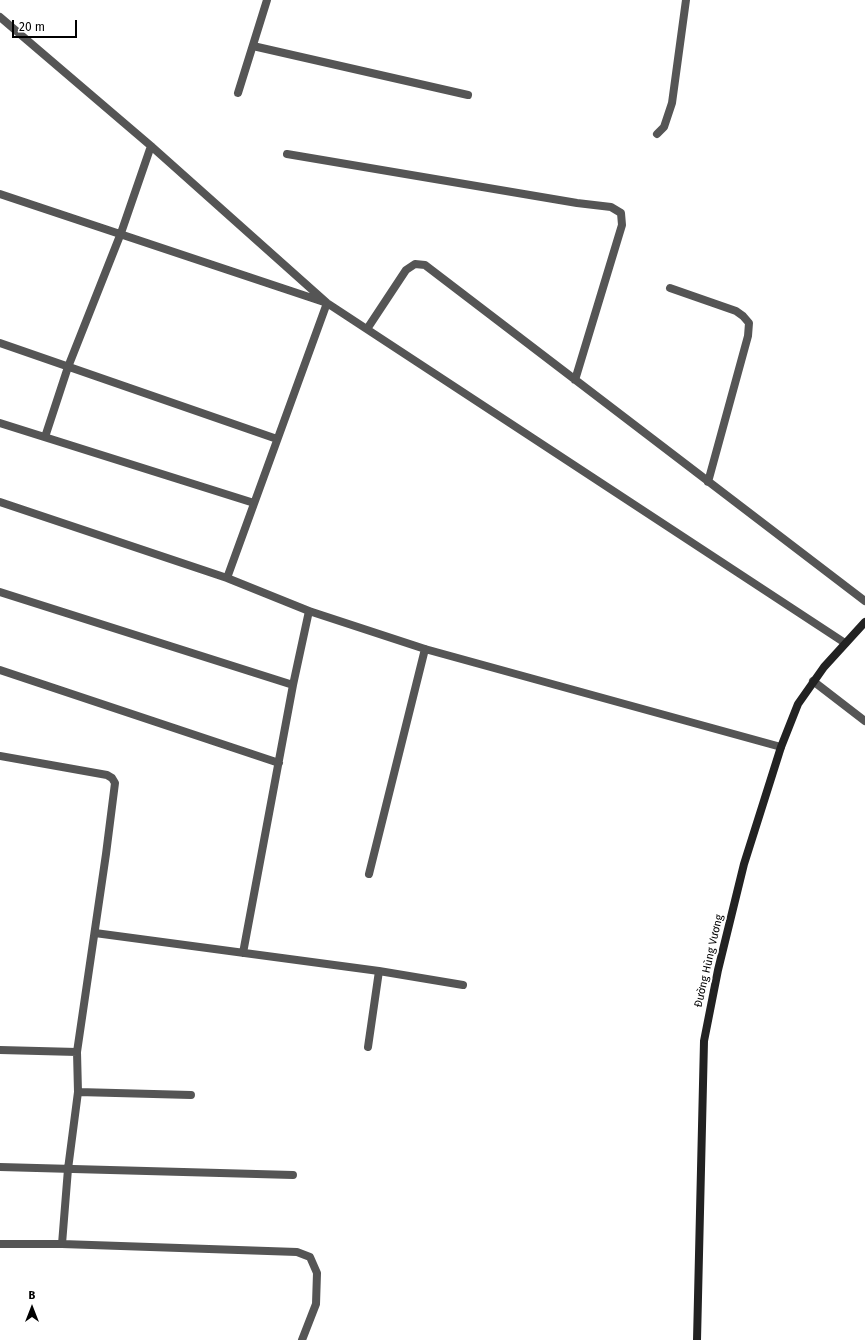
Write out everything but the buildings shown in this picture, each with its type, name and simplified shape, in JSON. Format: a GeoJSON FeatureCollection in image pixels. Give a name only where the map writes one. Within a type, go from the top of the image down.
{"type":"FeatureCollection","features":[{"type":"Feature","properties":{"kind":"street"},"geometry":{"type":"LineString","coordinates":[[238,93],[267,0]]}},
{"type":"Feature","properties":{"kind":"street"},"geometry":{"type":"LineString","coordinates":[[657,134],[664,127],[672,103],[686,0]]}},
{"type":"Feature","properties":{"kind":"street"},"geometry":{"type":"LineString","coordinates":[[0,17],[151,146],[327,303],[845,643]]}},
{"type":"Feature","properties":{"kind":"street"},"geometry":{"type":"LineString","coordinates":[[252,46],[468,95]]}},
{"type":"Feature","properties":{"kind":"street"},"geometry":{"type":"LineString","coordinates":[[45,437],[68,367],[121,233],[151,146]]}},
{"type":"Feature","properties":{"kind":"street"},"geometry":{"type":"LineString","coordinates":[[287,154],[577,203],[611,206],[621,213],[622,225],[575,380]]}},
{"type":"Feature","properties":{"kind":"street"},"geometry":{"type":"LineString","coordinates":[[0,194],[121,233],[327,303]]}},
{"type":"Feature","properties":{"kind":"street"},"geometry":{"type":"LineString","coordinates":[[367,329],[406,270],[414,264],[424,265],[865,601]]}},
{"type":"Feature","properties":{"kind":"street"},"geometry":{"type":"LineString","coordinates":[[670,288],[736,311],[743,316],[748,323],[748,336],[708,482]]}},
{"type":"Feature","properties":{"kind":"street"},"geometry":{"type":"LineString","coordinates":[[227,578],[327,303]]}},
{"type":"Feature","properties":{"kind":"street"},"geometry":{"type":"LineString","coordinates":[[0,343],[278,439]]}},
{"type":"Feature","properties":{"kind":"street"},"geometry":{"type":"LineString","coordinates":[[0,423],[254,503]]}},
{"type":"Feature","properties":{"kind":"street"},"geometry":{"type":"LineString","coordinates":[[0,502],[227,578],[309,611],[424,649],[781,747]]}},
{"type":"Feature","properties":{"kind":"street"},"geometry":{"type":"LineString","coordinates":[[0,592],[293,685]]}},
{"type":"Feature","properties":{"kind":"street"},"geometry":{"type":"LineString","coordinates":[[243,953],[293,685],[309,611]]}},
{"type":"Feature","properties":{"kind":"street","name":"Đường Hùng Vương"},"geometry":{"type":"LineString","coordinates":[[697,1340],[704,1041],[718,970],[744,864],[781,747],[798,704],[813,681],[865,622]]}},
{"type":"Feature","properties":{"kind":"street"},"geometry":{"type":"LineString","coordinates":[[369,874],[424,649]]}},
{"type":"Feature","properties":{"kind":"street"},"geometry":{"type":"LineString","coordinates":[[0,670],[279,763]]}},
{"type":"Feature","properties":{"kind":"street"},"geometry":{"type":"LineString","coordinates":[[813,681],[865,721]]}},
{"type":"Feature","properties":{"kind":"street"},"geometry":{"type":"LineString","coordinates":[[0,756],[107,775],[112,778],[115,783],[77,1052],[78,1092],[68,1169],[62,1244]]}},
{"type":"Feature","properties":{"kind":"street"},"geometry":{"type":"LineString","coordinates":[[95,933],[379,971],[463,985]]}},
{"type":"Feature","properties":{"kind":"street"},"geometry":{"type":"LineString","coordinates":[[368,1047],[379,971]]}},
{"type":"Feature","properties":{"kind":"street"},"geometry":{"type":"LineString","coordinates":[[0,1050],[77,1052]]}},
{"type":"Feature","properties":{"kind":"street"},"geometry":{"type":"LineString","coordinates":[[78,1092],[191,1095]]}},
{"type":"Feature","properties":{"kind":"street"},"geometry":{"type":"LineString","coordinates":[[0,1168],[293,1175]]}},
{"type":"Feature","properties":{"kind":"street"},"geometry":{"type":"LineString","coordinates":[[0,1244],[62,1244],[297,1252],[310,1257],[317,1273],[316,1304],[302,1340]]}}]}
